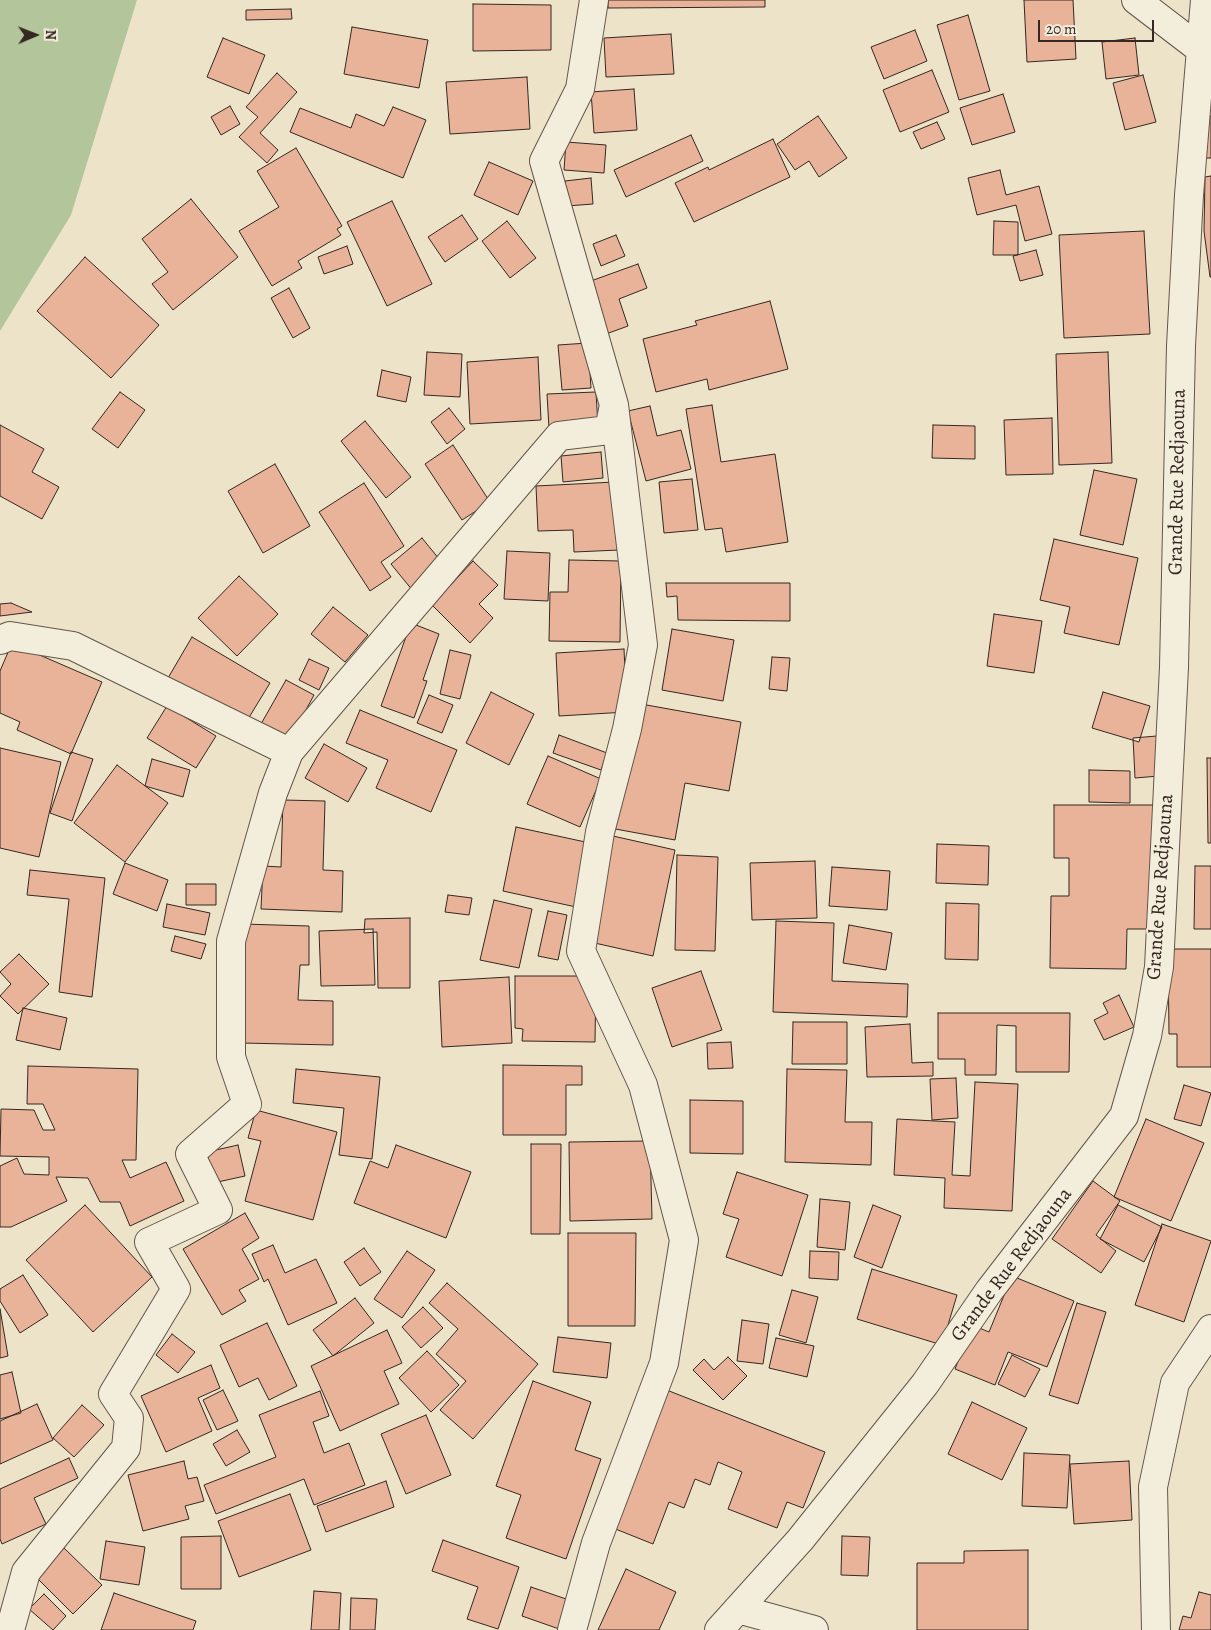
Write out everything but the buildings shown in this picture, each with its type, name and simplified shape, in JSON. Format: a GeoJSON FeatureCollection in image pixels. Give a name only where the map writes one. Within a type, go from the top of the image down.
{"type":"FeatureCollection","features":[{"type":"Feature","properties":{"kind":"street"},"geometry":{"type":"LineString","coordinates":[[572,1630],[596,1543],[664,1363],[684,1240],[643,1085],[581,951],[600,832],[627,729],[643,645],[614,405],[544,161],[580,89],[594,0]]}},
{"type":"Feature","properties":{"kind":"street"},"geometry":{"type":"LineString","coordinates":[[1136,0],[1200,49]]}},
{"type":"Feature","properties":{"kind":"street","name":"Grande Rue Redjaouna"},"geometry":{"type":"LineString","coordinates":[[719,1630],[800,1540],[925,1384],[989,1291],[1124,1116],[1147,1036],[1159,966],[1174,667],[1181,346],[1200,49],[1205,0]]}},
{"type":"Feature","properties":{"kind":"street"},"geometry":{"type":"LineString","coordinates":[[10,1630],[26,1572],[126,1448],[129,1418],[113,1394],[176,1289],[149,1242],[218,1210],[190,1154],[246,1104],[231,1057],[231,941],[273,793],[289,752],[559,436],[609,430],[614,405]]}},
{"type":"Feature","properties":{"kind":"street"},"geometry":{"type":"LineString","coordinates":[[0,640],[10,636],[73,646],[289,752]]}},
{"type":"Feature","properties":{"kind":"street"},"geometry":{"type":"LineString","coordinates":[[1156,1630],[1154,1487],[1175,1383],[1211,1329]]}},
{"type":"Feature","properties":{"kind":"street"},"geometry":{"type":"LineString","coordinates":[[738,1608],[814,1630]]}},
{"type":"Feature","properties":{"kind":"green space"},"geometry":{"type":"Polygon","coordinates":[[[0,0],[137,0],[71,215],[0,331],[0,0]]]}}]}
